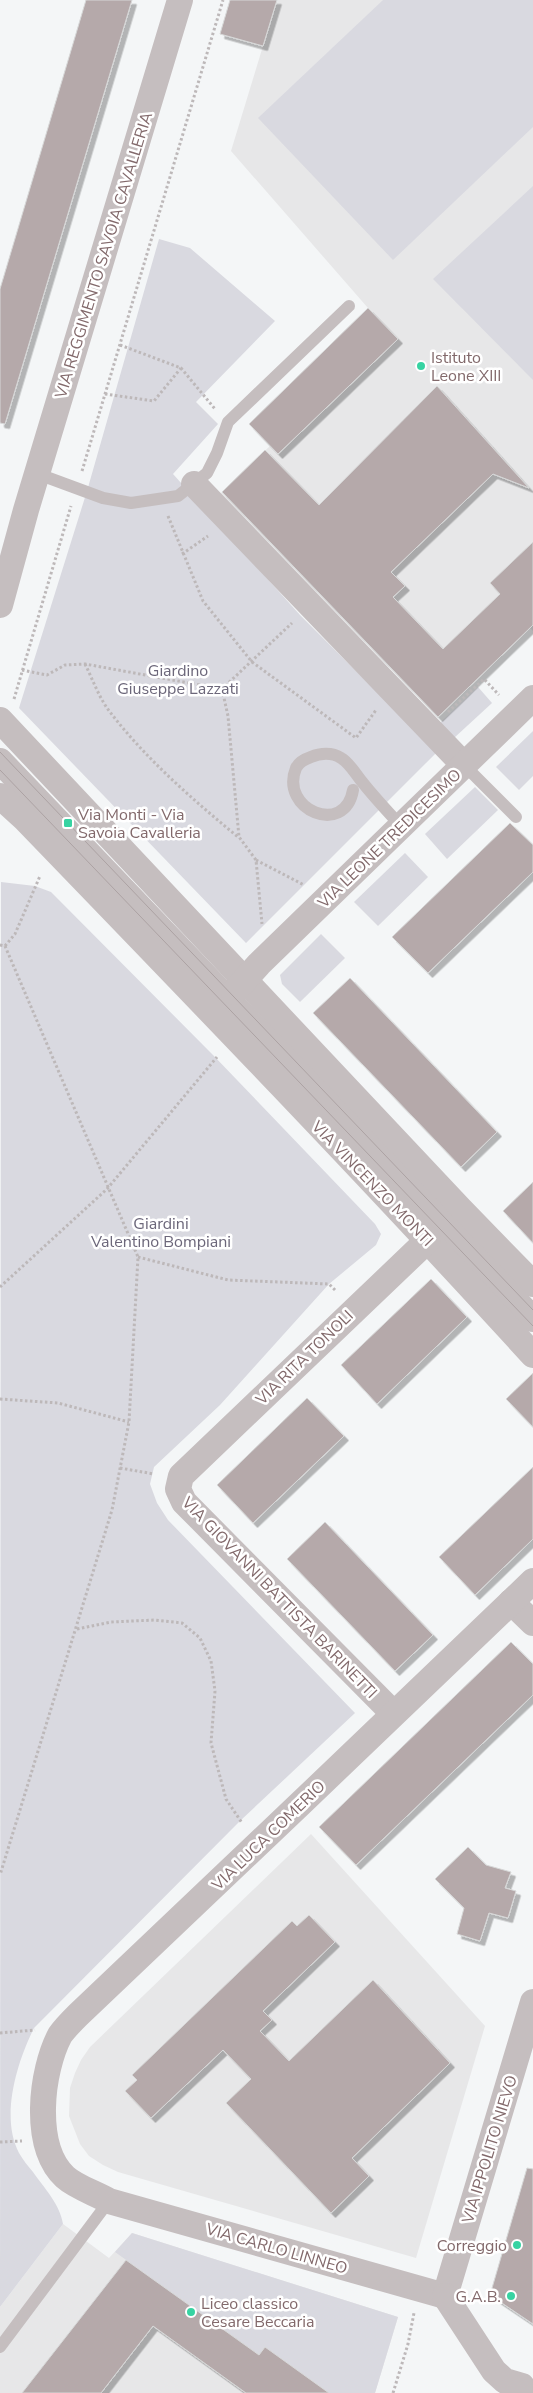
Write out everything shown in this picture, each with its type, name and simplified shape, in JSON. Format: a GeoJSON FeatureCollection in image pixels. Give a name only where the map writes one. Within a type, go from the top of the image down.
{"type":"FeatureCollection","features":[{"type":"Feature","properties":{"kind":"street","name":"VIA REGGIMENTO SAVOIA CAVALLERIA"},"geometry":{"type":"LineString","coordinates":[[0,605],[26,510],[180,0]]}},
{"type":"Feature","properties":{"kind":"street"},"geometry":{"type":"LineString","coordinates":[[194,484],[464,765]]}},
{"type":"Feature","properties":{"kind":"street","name":"VIA REGGIMENTO SAVOIA CAVALLERIA"},"geometry":{"type":"LineString","coordinates":[[0,540],[26,510]]}},
{"type":"Feature","properties":{"kind":"street","name":"VIA LEONE TREDICESIMO"},"geometry":{"type":"LineString","coordinates":[[245,979],[533,698]]}},
{"type":"Feature","properties":{"kind":"street"},"geometry":{"type":"LineString","coordinates":[[6,712],[245,979],[533,1284]]}},
{"type":"Feature","properties":{"kind":"street"},"geometry":{"type":"LineString","coordinates":[[0,762],[219,1006],[533,1318]]}},
{"type":"Feature","properties":{"kind":"street","name":"VIA VINCENZO MONTI"},"geometry":{"type":"LineString","coordinates":[[0,796],[219,1006],[533,1355]]}},
{"type":"Feature","properties":{"kind":"street"},"geometry":{"type":"LineString","coordinates":[[0,814],[26,819]]}},
{"type":"Feature","properties":{"kind":"street"},"geometry":{"type":"LineString","coordinates":[[219,1006],[245,979]]}},
{"type":"Feature","properties":{"kind":"street","name":"VIA RITA TONOLI"},"geometry":{"type":"LineString","coordinates":[[170,1476],[428,1240]]}},
{"type":"Feature","properties":{"kind":"street","name":"VIA GIOVANNI BATTISTA BARINETTI"},"geometry":{"type":"LineString","coordinates":[[170,1476],[184,1502],[393,1713]]}},
{"type":"Feature","properties":{"kind":"street","name":"VIA LUCA COMERIO"},"geometry":{"type":"LineString","coordinates":[[42,2112],[50,2060],[61,2035],[78,2015],[263,1841],[393,1713],[533,1581]]}},
{"type":"Feature","properties":{"kind":"street"},"geometry":{"type":"LineString","coordinates":[[511,1602],[533,1623]]}},
{"type":"Feature","properties":{"kind":"street","name":"VIA IPPOLITO NIEVO"},"geometry":{"type":"LineString","coordinates":[[445,2296],[533,2002]]}},
{"type":"Feature","properties":{"kind":"street","name":"VIA CARLO LINNEO"},"geometry":{"type":"LineString","coordinates":[[42,2112],[45,2136],[53,2158],[65,2177],[109,2201],[445,2296]]}},
{"type":"Feature","properties":{"kind":"street"},"geometry":{"type":"LineString","coordinates":[[445,2296],[494,2371],[505,2381],[523,2389]]}},
{"type":"Feature","properties":{"kind":"lane"},"geometry":{"type":"LineString","coordinates":[[38,474],[103,498],[130,503],[178,496],[207,473],[228,422],[349,306]]}},
{"type":"Feature","properties":{"kind":"lane"},"geometry":{"type":"LineString","coordinates":[[352,790],[351,800],[341,812],[330,814],[314,813],[298,800],[294,789],[297,767],[301,762],[312,756],[326,754],[341,758],[401,826]]}},
{"type":"Feature","properties":{"kind":"lane"},"geometry":{"type":"LineString","coordinates":[[464,765],[516,817]]}},
{"type":"Feature","properties":{"kind":"lane"},"geometry":{"type":"LineString","coordinates":[[0,2348],[109,2201]]}},
{"type":"Feature","properties":{"kind":"path"},"geometry":{"type":"LineString","coordinates":[[79,480],[222,0]]}},
{"type":"Feature","properties":{"kind":"path"},"geometry":{"type":"LineString","coordinates":[[120,345],[181,368],[228,422]]}},
{"type":"Feature","properties":{"kind":"path"},"geometry":{"type":"LineString","coordinates":[[105,394],[154,401],[181,368]]}},
{"type":"Feature","properties":{"kind":"path"},"geometry":{"type":"LineString","coordinates":[[6,712],[22,670],[74,496]]}},
{"type":"Feature","properties":{"kind":"path"},"geometry":{"type":"LineString","coordinates":[[160,500],[203,600],[252,662],[356,738],[390,689]]}},
{"type":"Feature","properties":{"kind":"path"},"geometry":{"type":"LineString","coordinates":[[222,689],[311,606]]}},
{"type":"Feature","properties":{"kind":"path"},"geometry":{"type":"LineString","coordinates":[[22,670],[48,675],[65,665],[85,664],[222,689]]}},
{"type":"Feature","properties":{"kind":"path"},"geometry":{"type":"LineString","coordinates":[[85,664],[109,711],[193,800],[239,837],[256,860],[308,887]]}},
{"type":"Feature","properties":{"kind":"path"},"geometry":{"type":"LineString","coordinates":[[430,729],[484,679],[503,699]]}},
{"type":"Feature","properties":{"kind":"path"},"geometry":{"type":"LineString","coordinates":[[222,689],[228,716],[239,837]]}},
{"type":"Feature","properties":{"kind":"path"},"geometry":{"type":"LineString","coordinates":[[256,860],[263,931]]}},
{"type":"Feature","properties":{"kind":"path"},"geometry":{"type":"LineString","coordinates":[[5,946],[15,934],[40,876]]}},
{"type":"Feature","properties":{"kind":"path"},"geometry":{"type":"LineString","coordinates":[[0,946],[5,946]]}},
{"type":"Feature","properties":{"kind":"path"},"geometry":{"type":"LineString","coordinates":[[0,1875],[112,1510],[128,1422],[138,1257],[107,1189],[5,946]]}},
{"type":"Feature","properties":{"kind":"path"},"geometry":{"type":"LineString","coordinates":[[0,1287],[107,1189],[219,1054]]}},
{"type":"Feature","properties":{"kind":"path"},"geometry":{"type":"LineString","coordinates":[[138,1257],[228,1280],[329,1284],[337,1292]]}},
{"type":"Feature","properties":{"kind":"path"},"geometry":{"type":"LineString","coordinates":[[0,1399],[58,1403],[128,1422]]}},
{"type":"Feature","properties":{"kind":"path"},"geometry":{"type":"LineString","coordinates":[[120,1468],[170,1476]]}},
{"type":"Feature","properties":{"kind":"path"},"geometry":{"type":"LineString","coordinates":[[77,1629],[110,1622],[155,1620],[182,1623],[200,1638],[210,1661],[215,1691],[211,1743],[226,1799],[243,1824]]}},
{"type":"Feature","properties":{"kind":"path"},"geometry":{"type":"LineString","coordinates":[[0,2033],[38,2029]]}},
{"type":"Feature","properties":{"kind":"path"},"geometry":{"type":"LineString","coordinates":[[0,2142],[22,2141]]}},
{"type":"Feature","properties":{"kind":"path"},"geometry":{"type":"LineString","coordinates":[[393,2393],[414,2318],[411,2307]]}},
{"type":"Feature","properties":{"kind":"shaded area","name":"Istituto Leone XIII"},"geometry":{"type":"Polygon","coordinates":[[[277,0],[533,0],[533,631],[530,628],[438,718],[220,494],[270,446],[249,424],[368,308],[231,151],[277,0]]]}},
{"type":"Feature","properties":{"kind":"shaded area"},"geometry":{"type":"Polygon","coordinates":[[[311,1834],[485,2026],[416,2258],[118,2172],[89,2156],[80,2144],[69,2116],[70,2088],[81,2060],[90,2047],[311,1834]]]}},
{"type":"Feature","properties":{"kind":"shaded area","name":"Liceo classico Cesare Beccaria"},"geometry":{"type":"Polygon","coordinates":[[[63,2224],[109,2258],[132,2233],[398,2317],[375,2393],[0,2393],[0,2307],[63,2224]]]}},
{"type":"Feature","properties":{"kind":"green space"},"geometry":{"type":"Polygon","coordinates":[[[383,0],[533,0],[533,127],[393,260],[258,118],[383,0]]]}},
{"type":"Feature","properties":{"kind":"green space"},"geometry":{"type":"Polygon","coordinates":[[[533,186],[533,380],[433,279],[533,186]]]}},
{"type":"Feature","properties":{"kind":"green space","name":"Giardino Giuseppe Lazzati"},"geometry":{"type":"Polygon","coordinates":[[[159,239],[190,248],[275,321],[196,402],[218,424],[173,474],[300,615],[437,752],[246,943],[19,708],[87,491],[159,239]]]}},
{"type":"Feature","properties":{"kind":"green space"},"geometry":{"type":"Polygon","coordinates":[[[478,687],[492,703],[454,738],[439,724],[478,687]]]}},
{"type":"Feature","properties":{"kind":"green space"},"geometry":{"type":"Polygon","coordinates":[[[533,731],[533,776],[519,790],[496,767],[533,731]]]}},
{"type":"Feature","properties":{"kind":"green space"},"geometry":{"type":"Polygon","coordinates":[[[475,787],[498,810],[447,859],[425,834],[475,787]]]}},
{"type":"Feature","properties":{"kind":"green space"},"geometry":{"type":"Polygon","coordinates":[[[405,853],[428,877],[378,926],[354,902],[405,853]]]}},
{"type":"Feature","properties":{"kind":"green space","name":"Giardini Valentino Bompiani"},"geometry":{"type":"Polygon","coordinates":[[[1,882],[35,886],[51,892],[213,1055],[375,1224],[381,1234],[376,1245],[329,1284],[220,1405],[154,1467],[150,1484],[157,1503],[168,1520],[355,1713],[240,1821],[34,2028],[22,2057],[13,2090],[11,2123],[13,2139],[24,2161],[55,2203],[63,2224],[0,2307],[1,882]]]}},
{"type":"Feature","properties":{"kind":"green space"},"geometry":{"type":"Polygon","coordinates":[[[321,934],[345,958],[300,1002],[282,984],[280,975],[321,934]]]}},
{"type":"Feature","properties":{"kind":"green space"},"geometry":{"type":"Polygon","coordinates":[[[132,2233],[398,2317],[375,2393],[329,2393],[265,2347],[259,2355],[115,2252],[132,2233]]]}},
{"type":"Feature","properties":{"kind":"building"},"geometry":{"type":"Polygon","coordinates":[[[86,0],[132,0],[5,424],[0,423],[0,289],[86,0]]]}},
{"type":"Feature","properties":{"kind":"building"},"geometry":{"type":"Polygon","coordinates":[[[230,0],[277,0],[263,46],[220,34],[230,0]]]}},
{"type":"Feature","properties":{"kind":"building"},"geometry":{"type":"Polygon","coordinates":[[[368,308],[398,339],[278,454],[249,424],[368,308]]]}},
{"type":"Feature","properties":{"kind":"building"},"geometry":{"type":"Polygon","coordinates":[[[437,386],[529,488],[493,474],[391,572],[405,586],[393,597],[443,649],[500,594],[490,583],[533,542],[533,625],[438,717],[222,492],[265,450],[319,505],[437,386]]]}},
{"type":"Feature","properties":{"kind":"building"},"geometry":{"type":"Polygon","coordinates":[[[510,823],[533,845],[533,872],[428,973],[392,937],[510,823]]]}},
{"type":"Feature","properties":{"kind":"building"},"geometry":{"type":"Polygon","coordinates":[[[350,978],[497,1132],[461,1167],[313,1013],[350,978]]]}},
{"type":"Feature","properties":{"kind":"building"},"geometry":{"type":"Polygon","coordinates":[[[533,1182],[533,1243],[503,1211],[533,1182]]]}},
{"type":"Feature","properties":{"kind":"building"},"geometry":{"type":"Polygon","coordinates":[[[431,1279],[467,1317],[377,1404],[341,1365],[431,1279]]]}},
{"type":"Feature","properties":{"kind":"building"},"geometry":{"type":"Polygon","coordinates":[[[533,1373],[533,1427],[506,1399],[533,1373]]]}},
{"type":"Feature","properties":{"kind":"building"},"geometry":{"type":"Polygon","coordinates":[[[307,1398],[344,1436],[253,1523],[217,1485],[307,1398]]]}},
{"type":"Feature","properties":{"kind":"building"},"geometry":{"type":"Polygon","coordinates":[[[533,1467],[533,1539],[475,1595],[439,1557],[533,1467]]]}},
{"type":"Feature","properties":{"kind":"building"},"geometry":{"type":"Polygon","coordinates":[[[325,1522],[433,1635],[395,1671],[287,1559],[325,1522]]]}},
{"type":"Feature","properties":{"kind":"building"},"geometry":{"type":"Polygon","coordinates":[[[511,1642],[533,1664],[533,1695],[356,1865],[319,1827],[511,1642]]]}},
{"type":"Feature","properties":{"kind":"building"},"geometry":{"type":"Polygon","coordinates":[[[468,1847],[486,1865],[511,1872],[505,1888],[516,1891],[508,1918],[489,1913],[480,1941],[457,1934],[464,1908],[435,1879],[468,1847]]]}},
{"type":"Feature","properties":{"kind":"building"},"geometry":{"type":"Polygon","coordinates":[[[309,1915],[335,1942],[263,2011],[272,2020],[260,2031],[289,2061],[373,1980],[450,2063],[352,2158],[369,2176],[331,2213],[226,2103],[251,2079],[223,2050],[151,2118],[125,2091],[137,2080],[132,2075],[292,1921],[297,1926],[309,1915]]]}},
{"type":"Feature","properties":{"kind":"building"},"geometry":{"type":"Polygon","coordinates":[[[527,2168],[533,2169],[533,2324],[490,2295],[527,2168]]]}},
{"type":"Feature","properties":{"kind":"building"},"geometry":{"type":"Polygon","coordinates":[[[126,2260],[259,2355],[265,2347],[329,2393],[246,2393],[153,2326],[101,2393],[22,2393],[126,2260]]]}},
{"type":"Feature","properties":{"kind":"tram line"},"geometry":{"type":"LineString","coordinates":[[0,752],[533,1310]]}},
{"type":"Feature","properties":{"kind":"tram line"},"geometry":{"type":"LineString","coordinates":[[0,770],[533,1326]]}},
{"type":"Feature","properties":{"kind":"place","name":"Istituto Leone XIII"},"geometry":{"type":"Point","coordinates":[421,366]}},
{"type":"Feature","properties":{"kind":"place","name":"Via Monti - Via Savoia Cavalleria"},"geometry":{"type":"Point","coordinates":[68,823]}},
{"type":"Feature","properties":{"kind":"place","name":"Correggio"},"geometry":{"type":"Point","coordinates":[517,2245]}},
{"type":"Feature","properties":{"kind":"place","name":"G.A.B."},"geometry":{"type":"Point","coordinates":[511,2296]}},
{"type":"Feature","properties":{"kind":"place","name":"Liceo classico Cesare Beccaria"},"geometry":{"type":"Point","coordinates":[191,2312]}}]}
